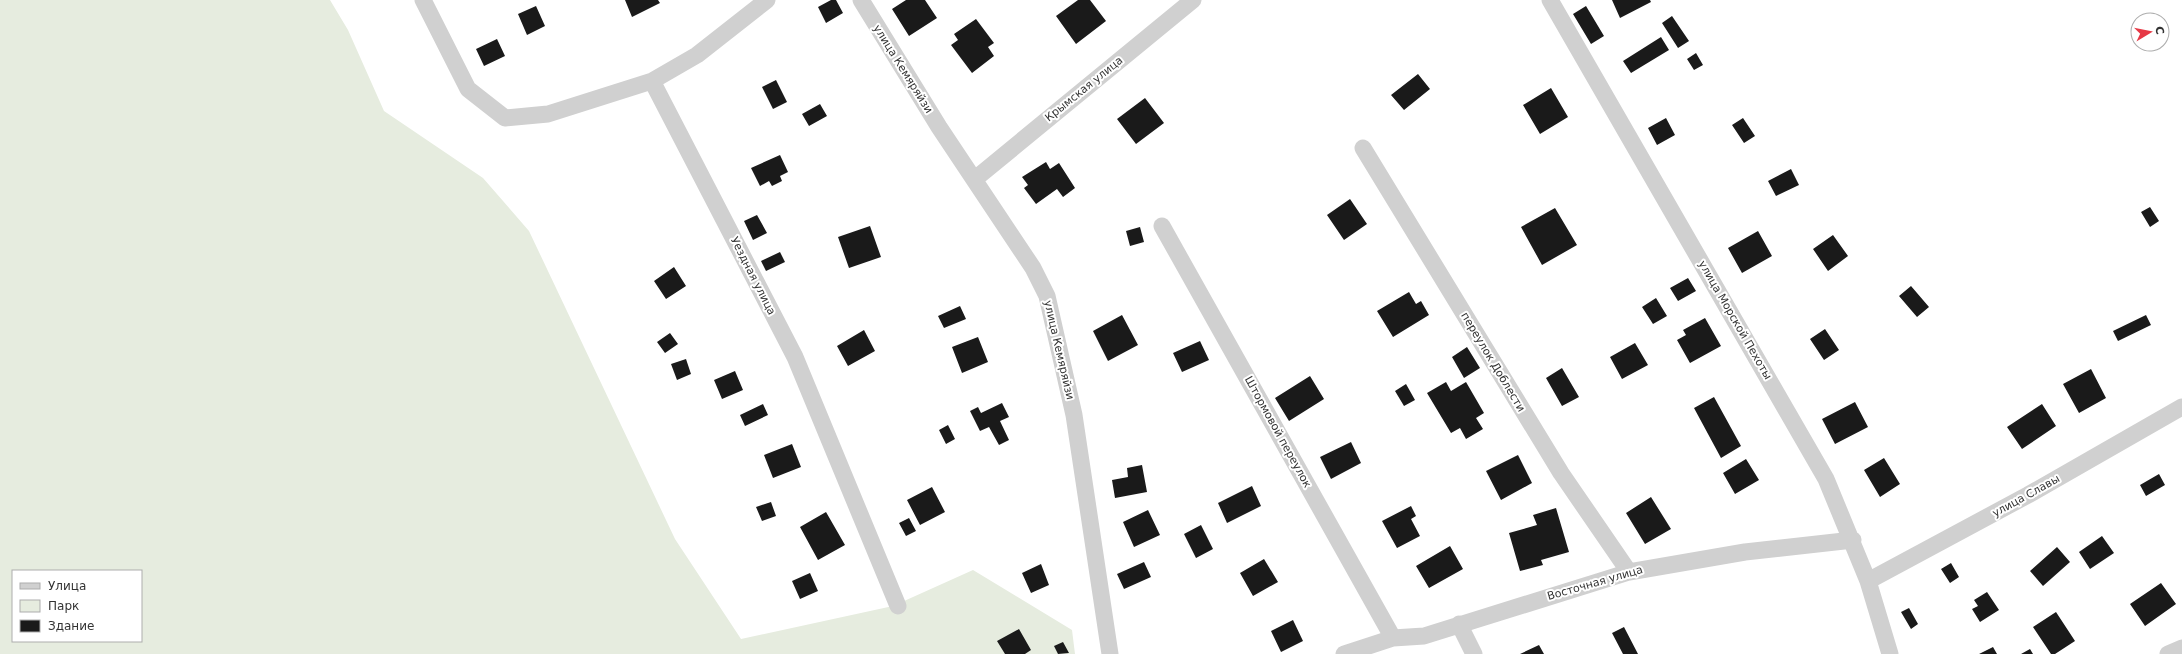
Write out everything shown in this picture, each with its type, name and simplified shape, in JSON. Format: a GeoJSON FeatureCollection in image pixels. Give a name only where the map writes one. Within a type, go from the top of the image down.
{"type":"FeatureCollection","features":[{"type":"Feature","properties":{"kind":"street"},"geometry":{"type":"LineString","coordinates":[[423,0],[468,89],[505,118],[548,114],[652,81],[697,55],[767,0]]}},
{"type":"Feature","properties":{"kind":"street","name":"улица Кемяряйзи"},"geometry":{"type":"LineString","coordinates":[[861,0],[939,127],[1033,268],[1049,304],[1074,415],[1110,654]]}},
{"type":"Feature","properties":{"kind":"street","name":"Крымская улица"},"geometry":{"type":"LineString","coordinates":[[975,179],[1193,0]]}},
{"type":"Feature","properties":{"kind":"street","name":"улица Морской Пехоты"},"geometry":{"type":"LineString","coordinates":[[1550,0],[1826,479],[1853,540],[1868,581],[1890,654]]}},
{"type":"Feature","properties":{"kind":"street","name":"Уездная улица"},"geometry":{"type":"LineString","coordinates":[[652,81],[795,357],[898,606]]}},
{"type":"Feature","properties":{"kind":"street","name":"переулок Доблести"},"geometry":{"type":"LineString","coordinates":[[1363,148],[1561,473],[1629,572]]}},
{"type":"Feature","properties":{"kind":"street","name":"Штормовой переулок"},"geometry":{"type":"LineString","coordinates":[[1162,226],[1393,638]]}},
{"type":"Feature","properties":{"kind":"street","name":"улица Славы"},"geometry":{"type":"LineString","coordinates":[[1868,581],[2028,495],[2182,407]]}},
{"type":"Feature","properties":{"kind":"street","name":"Восточная улица"},"geometry":{"type":"LineString","coordinates":[[1344,654],[1393,638],[1424,636],[1629,572],[1744,552],[1853,540]]}},
{"type":"Feature","properties":{"kind":"street"},"geometry":{"type":"LineString","coordinates":[[1459,624],[1474,654]]}},
{"type":"Feature","properties":{"kind":"street"},"geometry":{"type":"LineString","coordinates":[[2168,654],[2182,648]]}},
{"type":"Feature","properties":{"kind":"green space"},"geometry":{"type":"Polygon","coordinates":[[[0,0],[330,0],[348,30],[384,111],[483,178],[529,231],[675,539],[741,639],[893,606],[973,570],[1072,630],[1075,654],[0,654],[0,0]]]}},
{"type":"Feature","properties":{"kind":"building"},"geometry":{"type":"Polygon","coordinates":[[[625,0],[658,0],[660,3],[632,17],[625,0]]]}},
{"type":"Feature","properties":{"kind":"building"},"geometry":{"type":"Polygon","coordinates":[[[831,0],[836,0],[843,13],[826,23],[818,7],[831,0]]]}},
{"type":"Feature","properties":{"kind":"building"},"geometry":{"type":"Polygon","coordinates":[[[906,0],[925,0],[937,18],[909,36],[892,9],[906,0]]]}},
{"type":"Feature","properties":{"kind":"building"},"geometry":{"type":"Polygon","coordinates":[[[1078,0],[1090,0],[1106,21],[1076,44],[1056,16],[1078,0]]]}},
{"type":"Feature","properties":{"kind":"building"},"geometry":{"type":"Polygon","coordinates":[[[1612,0],[1650,0],[1651,2],[1620,18],[1612,0]]]}},
{"type":"Feature","properties":{"kind":"building"},"geometry":{"type":"Polygon","coordinates":[[[536,6],[545,26],[527,35],[518,14],[536,6]]]}},
{"type":"Feature","properties":{"kind":"building"},"geometry":{"type":"Polygon","coordinates":[[[1586,6],[1604,36],[1591,44],[1573,14],[1586,6]]]}},
{"type":"Feature","properties":{"kind":"building"},"geometry":{"type":"Polygon","coordinates":[[[1672,16],[1689,41],[1678,48],[1662,23],[1672,16]]]}},
{"type":"Feature","properties":{"kind":"building"},"geometry":{"type":"Polygon","coordinates":[[[976,19],[994,43],[988,47],[994,56],[972,73],[951,45],[958,40],[954,34],[976,19]]]}},
{"type":"Feature","properties":{"kind":"building"},"geometry":{"type":"Polygon","coordinates":[[[1661,37],[1669,50],[1631,73],[1623,61],[1661,37]]]}},
{"type":"Feature","properties":{"kind":"building"},"geometry":{"type":"Polygon","coordinates":[[[497,39],[505,56],[484,66],[476,49],[497,39]]]}},
{"type":"Feature","properties":{"kind":"building"},"geometry":{"type":"Polygon","coordinates":[[[1696,53],[1703,65],[1694,70],[1687,59],[1696,53]]]}},
{"type":"Feature","properties":{"kind":"building"},"geometry":{"type":"Polygon","coordinates":[[[1418,74],[1430,89],[1404,110],[1391,95],[1418,74]]]}},
{"type":"Feature","properties":{"kind":"building"},"geometry":{"type":"Polygon","coordinates":[[[776,80],[787,102],[773,109],[762,87],[776,80]]]}},
{"type":"Feature","properties":{"kind":"building"},"geometry":{"type":"Polygon","coordinates":[[[1551,88],[1568,117],[1540,134],[1523,105],[1551,88]]]}},
{"type":"Feature","properties":{"kind":"building"},"geometry":{"type":"Polygon","coordinates":[[[1145,98],[1164,123],[1136,144],[1117,119],[1145,98]]]}},
{"type":"Feature","properties":{"kind":"building"},"geometry":{"type":"Polygon","coordinates":[[[820,104],[827,116],[809,126],[802,114],[820,104]]]}},
{"type":"Feature","properties":{"kind":"building"},"geometry":{"type":"Polygon","coordinates":[[[1666,118],[1675,135],[1657,145],[1648,128],[1666,118]]]}},
{"type":"Feature","properties":{"kind":"building"},"geometry":{"type":"Polygon","coordinates":[[[1743,118],[1755,136],[1744,143],[1732,125],[1743,118]]]}},
{"type":"Feature","properties":{"kind":"building"},"geometry":{"type":"Polygon","coordinates":[[[780,155],[788,172],[780,176],[782,181],[772,186],[769,181],[760,186],[751,168],[780,155]]]}},
{"type":"Feature","properties":{"kind":"building"},"geometry":{"type":"Polygon","coordinates":[[[1046,162],[1050,169],[1059,163],[1075,188],[1063,197],[1057,189],[1036,204],[1024,188],[1028,185],[1022,177],[1046,162]]]}},
{"type":"Feature","properties":{"kind":"building"},"geometry":{"type":"Polygon","coordinates":[[[1791,169],[1799,185],[1776,196],[1768,181],[1791,169]]]}},
{"type":"Feature","properties":{"kind":"building"},"geometry":{"type":"Polygon","coordinates":[[[1350,199],[1367,224],[1344,240],[1327,215],[1350,199]]]}},
{"type":"Feature","properties":{"kind":"building"},"geometry":{"type":"Polygon","coordinates":[[[2150,207],[2159,221],[2150,227],[2141,212],[2150,207]]]}},
{"type":"Feature","properties":{"kind":"building"},"geometry":{"type":"Polygon","coordinates":[[[1555,208],[1577,245],[1542,265],[1521,227],[1555,208]]]}},
{"type":"Feature","properties":{"kind":"building"},"geometry":{"type":"Polygon","coordinates":[[[757,215],[767,233],[753,240],[744,221],[757,215]]]}},
{"type":"Feature","properties":{"kind":"building"},"geometry":{"type":"Polygon","coordinates":[[[870,226],[881,257],[849,268],[838,237],[870,226]]]}},
{"type":"Feature","properties":{"kind":"building"},"geometry":{"type":"Polygon","coordinates":[[[1140,227],[1144,242],[1130,246],[1126,231],[1140,227]]]}},
{"type":"Feature","properties":{"kind":"building"},"geometry":{"type":"Polygon","coordinates":[[[1758,231],[1772,256],[1742,273],[1728,248],[1758,231]]]}},
{"type":"Feature","properties":{"kind":"building"},"geometry":{"type":"Polygon","coordinates":[[[1833,235],[1848,256],[1828,271],[1813,249],[1833,235]]]}},
{"type":"Feature","properties":{"kind":"building"},"geometry":{"type":"Polygon","coordinates":[[[780,252],[785,262],[766,271],[761,261],[780,252]]]}},
{"type":"Feature","properties":{"kind":"building"},"geometry":{"type":"Polygon","coordinates":[[[674,267],[686,286],[666,299],[654,281],[674,267]]]}},
{"type":"Feature","properties":{"kind":"building"},"geometry":{"type":"Polygon","coordinates":[[[1688,278],[1696,291],[1678,301],[1670,288],[1688,278]]]}},
{"type":"Feature","properties":{"kind":"building"},"geometry":{"type":"Polygon","coordinates":[[[1911,286],[1929,307],[1917,317],[1899,296],[1911,286]]]}},
{"type":"Feature","properties":{"kind":"building"},"geometry":{"type":"Polygon","coordinates":[[[1409,292],[1416,304],[1421,301],[1429,315],[1393,337],[1377,311],[1409,292]]]}},
{"type":"Feature","properties":{"kind":"building"},"geometry":{"type":"Polygon","coordinates":[[[1656,298],[1667,316],[1653,324],[1642,307],[1656,298]]]}},
{"type":"Feature","properties":{"kind":"building"},"geometry":{"type":"Polygon","coordinates":[[[960,306],[966,319],[944,328],[938,316],[960,306]]]}},
{"type":"Feature","properties":{"kind":"building"},"geometry":{"type":"Polygon","coordinates":[[[1122,315],[1138,345],[1108,361],[1093,331],[1122,315]]]}},
{"type":"Feature","properties":{"kind":"building"},"geometry":{"type":"Polygon","coordinates":[[[2146,315],[2151,325],[2118,341],[2113,331],[2146,315]]]}},
{"type":"Feature","properties":{"kind":"building"},"geometry":{"type":"Polygon","coordinates":[[[1705,318],[1721,346],[1690,363],[1677,340],[1686,335],[1683,330],[1705,318]]]}},
{"type":"Feature","properties":{"kind":"building"},"geometry":{"type":"Polygon","coordinates":[[[1825,329],[1839,350],[1824,360],[1810,339],[1825,329]]]}},
{"type":"Feature","properties":{"kind":"building"},"geometry":{"type":"Polygon","coordinates":[[[864,330],[875,351],[848,366],[837,346],[864,330]]]}},
{"type":"Feature","properties":{"kind":"building"},"geometry":{"type":"Polygon","coordinates":[[[670,333],[678,344],[665,353],[657,342],[670,333]]]}},
{"type":"Feature","properties":{"kind":"building"},"geometry":{"type":"Polygon","coordinates":[[[978,337],[988,362],[962,373],[952,347],[978,337]]]}},
{"type":"Feature","properties":{"kind":"building"},"geometry":{"type":"Polygon","coordinates":[[[1200,341],[1209,360],[1182,372],[1173,353],[1200,341]]]}},
{"type":"Feature","properties":{"kind":"building"},"geometry":{"type":"Polygon","coordinates":[[[1635,343],[1648,365],[1622,379],[1610,357],[1635,343]]]}},
{"type":"Feature","properties":{"kind":"building"},"geometry":{"type":"Polygon","coordinates":[[[1467,347],[1480,368],[1464,378],[1452,357],[1467,347]]]}},
{"type":"Feature","properties":{"kind":"building"},"geometry":{"type":"Polygon","coordinates":[[[686,359],[691,374],[677,380],[671,364],[686,359]]]}},
{"type":"Feature","properties":{"kind":"building"},"geometry":{"type":"Polygon","coordinates":[[[1562,368],[1579,397],[1562,406],[1546,378],[1562,368]]]}},
{"type":"Feature","properties":{"kind":"building"},"geometry":{"type":"Polygon","coordinates":[[[2091,369],[2106,398],[2079,413],[2063,384],[2091,369]]]}},
{"type":"Feature","properties":{"kind":"building"},"geometry":{"type":"Polygon","coordinates":[[[735,371],[743,390],[722,399],[714,380],[735,371]]]}},
{"type":"Feature","properties":{"kind":"building"},"geometry":{"type":"Polygon","coordinates":[[[1310,376],[1324,399],[1289,421],[1275,398],[1310,376]]]}},
{"type":"Feature","properties":{"kind":"building"},"geometry":{"type":"Polygon","coordinates":[[[1446,382],[1451,391],[1466,382],[1484,413],[1476,418],[1483,429],[1466,439],[1460,428],[1451,433],[1427,393],[1446,382]]]}},
{"type":"Feature","properties":{"kind":"building"},"geometry":{"type":"Polygon","coordinates":[[[1406,384],[1415,400],[1404,406],[1395,391],[1406,384]]]}},
{"type":"Feature","properties":{"kind":"building"},"geometry":{"type":"Polygon","coordinates":[[[1714,397],[1741,446],[1721,458],[1694,408],[1714,397]]]}},
{"type":"Feature","properties":{"kind":"building"},"geometry":{"type":"Polygon","coordinates":[[[1855,402],[1868,427],[1835,444],[1822,419],[1855,402]]]}},
{"type":"Feature","properties":{"kind":"building"},"geometry":{"type":"Polygon","coordinates":[[[1002,403],[1009,417],[1000,421],[1009,440],[999,445],[989,427],[980,431],[970,411],[978,407],[981,413],[1002,403]]]}},
{"type":"Feature","properties":{"kind":"building"},"geometry":{"type":"Polygon","coordinates":[[[763,404],[768,415],[745,426],[740,415],[763,404]]]}},
{"type":"Feature","properties":{"kind":"building"},"geometry":{"type":"Polygon","coordinates":[[[2042,404],[2056,426],[2022,449],[2007,427],[2042,404]]]}},
{"type":"Feature","properties":{"kind":"building"},"geometry":{"type":"Polygon","coordinates":[[[948,425],[955,439],[946,444],[939,430],[948,425]]]}},
{"type":"Feature","properties":{"kind":"building"},"geometry":{"type":"Polygon","coordinates":[[[1351,442],[1361,463],[1331,479],[1320,457],[1351,442]]]}},
{"type":"Feature","properties":{"kind":"building"},"geometry":{"type":"Polygon","coordinates":[[[792,444],[801,467],[773,478],[764,455],[792,444]]]}},
{"type":"Feature","properties":{"kind":"building"},"geometry":{"type":"Polygon","coordinates":[[[1518,455],[1532,483],[1501,500],[1486,471],[1518,455]]]}},
{"type":"Feature","properties":{"kind":"building"},"geometry":{"type":"Polygon","coordinates":[[[1884,458],[1900,484],[1880,497],[1864,470],[1884,458]]]}},
{"type":"Feature","properties":{"kind":"building"},"geometry":{"type":"Polygon","coordinates":[[[1746,459],[1759,480],[1735,494],[1723,473],[1746,459]]]}},
{"type":"Feature","properties":{"kind":"building"},"geometry":{"type":"Polygon","coordinates":[[[1142,465],[1147,492],[1115,498],[1112,480],[1128,477],[1127,468],[1142,465]]]}},
{"type":"Feature","properties":{"kind":"building"},"geometry":{"type":"Polygon","coordinates":[[[2159,474],[2165,485],[2146,496],[2140,485],[2159,474]]]}},
{"type":"Feature","properties":{"kind":"building"},"geometry":{"type":"Polygon","coordinates":[[[1252,486],[1261,506],[1227,523],[1218,503],[1252,486]]]}},
{"type":"Feature","properties":{"kind":"building"},"geometry":{"type":"Polygon","coordinates":[[[932,487],[945,512],[920,525],[907,500],[932,487]]]}},
{"type":"Feature","properties":{"kind":"building"},"geometry":{"type":"Polygon","coordinates":[[[1651,497],[1671,529],[1645,544],[1626,513],[1651,497]]]}},
{"type":"Feature","properties":{"kind":"building"},"geometry":{"type":"Polygon","coordinates":[[[771,502],[776,516],[762,521],[756,507],[771,502]]]}},
{"type":"Feature","properties":{"kind":"building"},"geometry":{"type":"Polygon","coordinates":[[[1411,506],[1416,516],[1411,519],[1420,536],[1397,548],[1382,521],[1411,506]]]}},
{"type":"Feature","properties":{"kind":"building"},"geometry":{"type":"Polygon","coordinates":[[[1556,508],[1569,552],[1541,560],[1543,565],[1520,571],[1509,533],[1537,525],[1533,515],[1556,508]]]}},
{"type":"Feature","properties":{"kind":"building"},"geometry":{"type":"Polygon","coordinates":[[[1148,510],[1160,535],[1134,547],[1123,522],[1148,510]]]}},
{"type":"Feature","properties":{"kind":"building"},"geometry":{"type":"Polygon","coordinates":[[[826,512],[845,545],[818,560],[800,527],[826,512]]]}},
{"type":"Feature","properties":{"kind":"building"},"geometry":{"type":"Polygon","coordinates":[[[909,518],[916,531],[906,536],[899,523],[909,518]]]}},
{"type":"Feature","properties":{"kind":"building"},"geometry":{"type":"Polygon","coordinates":[[[1201,525],[1213,549],[1196,558],[1184,534],[1201,525]]]}},
{"type":"Feature","properties":{"kind":"building"},"geometry":{"type":"Polygon","coordinates":[[[2102,536],[2114,553],[2090,569],[2079,552],[2102,536]]]}},
{"type":"Feature","properties":{"kind":"building"},"geometry":{"type":"Polygon","coordinates":[[[1450,546],[1463,569],[1429,588],[1416,566],[1450,546]]]}},
{"type":"Feature","properties":{"kind":"building"},"geometry":{"type":"Polygon","coordinates":[[[2057,547],[2070,562],[2043,586],[2030,571],[2057,547]]]}},
{"type":"Feature","properties":{"kind":"building"},"geometry":{"type":"Polygon","coordinates":[[[1264,559],[1278,582],[1253,596],[1240,573],[1264,559]]]}},
{"type":"Feature","properties":{"kind":"building"},"geometry":{"type":"Polygon","coordinates":[[[1144,562],[1151,577],[1124,589],[1117,574],[1144,562]]]}},
{"type":"Feature","properties":{"kind":"building"},"geometry":{"type":"Polygon","coordinates":[[[1951,563],[1959,577],[1950,583],[1941,569],[1951,563]]]}},
{"type":"Feature","properties":{"kind":"building"},"geometry":{"type":"Polygon","coordinates":[[[1041,564],[1049,585],[1031,593],[1022,573],[1041,564]]]}},
{"type":"Feature","properties":{"kind":"building"},"geometry":{"type":"Polygon","coordinates":[[[810,573],[818,591],[800,599],[792,581],[810,573]]]}},
{"type":"Feature","properties":{"kind":"building"},"geometry":{"type":"Polygon","coordinates":[[[2161,583],[2176,604],[2145,626],[2130,604],[2161,583]]]}},
{"type":"Feature","properties":{"kind":"building"},"geometry":{"type":"Polygon","coordinates":[[[1987,592],[1999,610],[1980,622],[1972,609],[1978,606],[1974,600],[1987,592]]]}},
{"type":"Feature","properties":{"kind":"building"},"geometry":{"type":"Polygon","coordinates":[[[1909,608],[1918,624],[1911,629],[1901,612],[1909,608]]]}},
{"type":"Feature","properties":{"kind":"building"},"geometry":{"type":"Polygon","coordinates":[[[2056,612],[2075,641],[2055,654],[2051,654],[2033,627],[2056,612]]]}},
{"type":"Feature","properties":{"kind":"building"},"geometry":{"type":"Polygon","coordinates":[[[1293,620],[1303,641],[1281,652],[1271,631],[1293,620]]]}},
{"type":"Feature","properties":{"kind":"building"},"geometry":{"type":"Polygon","coordinates":[[[1624,627],[1638,654],[1623,654],[1612,633],[1624,627]]]}},
{"type":"Feature","properties":{"kind":"building"},"geometry":{"type":"Polygon","coordinates":[[[1019,629],[1031,650],[1025,654],[1005,654],[997,641],[1019,629]]]}},
{"type":"Feature","properties":{"kind":"building"},"geometry":{"type":"Polygon","coordinates":[[[1063,642],[1069,653],[1058,654],[1054,646],[1063,642]]]}},
{"type":"Feature","properties":{"kind":"building"},"geometry":{"type":"Polygon","coordinates":[[[1539,645],[1544,654],[1520,654],[1539,645]]]}},
{"type":"Feature","properties":{"kind":"building"},"geometry":{"type":"Polygon","coordinates":[[[1993,647],[1997,654],[1979,654],[1993,647]]]}},
{"type":"Feature","properties":{"kind":"building"},"geometry":{"type":"Polygon","coordinates":[[[2030,649],[2033,654],[2021,654],[2030,649]]]}}]}
